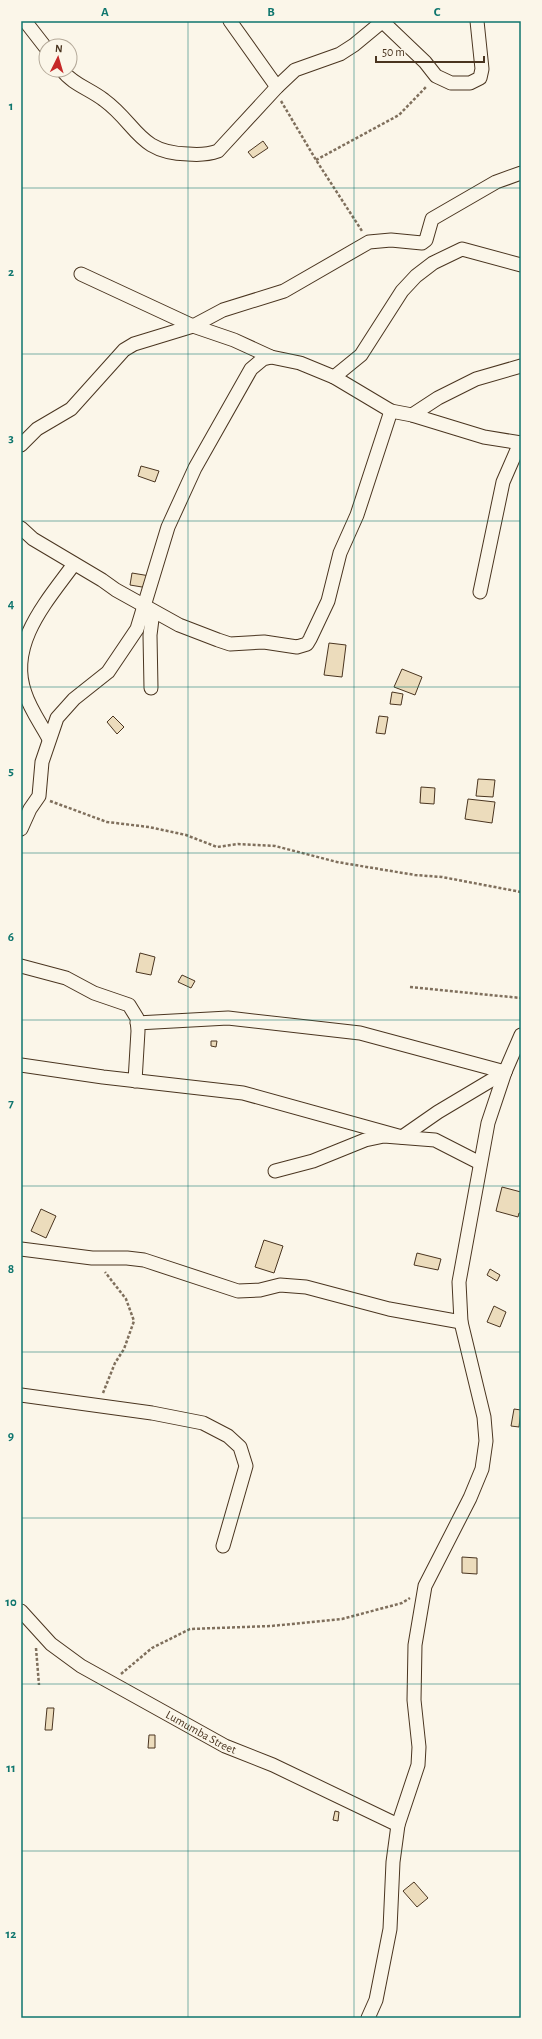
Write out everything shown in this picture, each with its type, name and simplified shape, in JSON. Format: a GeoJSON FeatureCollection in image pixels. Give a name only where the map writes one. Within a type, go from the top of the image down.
{"type":"FeatureCollection","features":[{"type":"Feature","properties":{"kind":"street"},"geometry":{"type":"LineString","coordinates":[[25,21],[38,38]]}},
{"type":"Feature","properties":{"kind":"street"},"geometry":{"type":"LineString","coordinates":[[230,21],[276,88]]}},
{"type":"Feature","properties":{"kind":"street"},"geometry":{"type":"LineString","coordinates":[[69,78],[105,100],[143,140],[154,147],[174,154],[207,155],[218,151],[276,88],[295,70],[340,54],[354,45],[382,21],[425,62],[436,76],[451,83],[470,83],[480,78],[482,69],[477,21]]}},
{"type":"Feature","properties":{"kind":"street"},"geometry":{"type":"LineString","coordinates":[[21,445],[36,429],[71,409],[124,350],[134,344],[193,326],[222,310],[284,291],[369,242],[391,240],[422,243],[426,240],[432,219],[496,182],[521,173]]}},
{"type":"Feature","properties":{"kind":"street"},"geometry":{"type":"LineString","coordinates":[[334,377],[361,355],[402,291],[416,276],[433,263],[462,249],[521,265]]}},
{"type":"Feature","properties":{"kind":"street"},"geometry":{"type":"LineString","coordinates":[[81,274],[193,326],[234,340],[272,357],[300,363],[334,377],[390,411],[412,415],[484,437],[520,443],[502,482],[480,592]]}},
{"type":"Feature","properties":{"kind":"street"},"geometry":{"type":"LineString","coordinates":[[21,829],[30,809],[39,796],[42,762],[57,718],[74,699],[108,672],[137,629],[148,607],[168,527],[195,468],[251,369],[263,359],[272,357]]}},
{"type":"Feature","properties":{"kind":"street"},"geometry":{"type":"LineString","coordinates":[[412,415],[438,398],[476,379],[521,366]]}},
{"type":"Feature","properties":{"kind":"street"},"geometry":{"type":"LineString","coordinates":[[21,528],[33,539],[116,590],[179,625],[230,644],[264,642],[297,648],[307,644],[316,629],[328,601],[340,552],[357,515],[390,411]]}},
{"type":"Feature","properties":{"kind":"street"},"geometry":{"type":"LineString","coordinates":[[49,739],[25,693],[21,665],[31,625],[74,564]]}},
{"type":"Feature","properties":{"kind":"street"},"geometry":{"type":"LineString","coordinates":[[148,607],[151,688]]}},
{"type":"Feature","properties":{"kind":"street"},"geometry":{"type":"LineString","coordinates":[[21,966],[66,978],[94,993],[129,1005],[133,1010],[137,1023],[137,1064],[135,1081]]}},
{"type":"Feature","properties":{"kind":"street"},"geometry":{"type":"LineString","coordinates":[[137,1023],[228,1018],[360,1033],[505,1072]]}},
{"type":"Feature","properties":{"kind":"street"},"geometry":{"type":"LineString","coordinates":[[368,2018],[376,2000],[390,1929],[393,1862],[398,1825],[418,1764],[419,1747],[414,1700],[415,1645],[425,1586],[470,1498],[482,1469],[486,1441],[484,1417],[461,1322],[459,1282],[488,1123],[505,1072],[521,1035]]}},
{"type":"Feature","properties":{"kind":"street"},"geometry":{"type":"LineString","coordinates":[[21,1065],[135,1081],[243,1093],[402,1137]]}},
{"type":"Feature","properties":{"kind":"street"},"geometry":{"type":"LineString","coordinates":[[402,1137],[438,1112],[505,1072]]}},
{"type":"Feature","properties":{"kind":"street"},"geometry":{"type":"LineString","coordinates":[[275,1171],[313,1161],[365,1140],[384,1136],[435,1140],[480,1163]]}},
{"type":"Feature","properties":{"kind":"street"},"geometry":{"type":"LineString","coordinates":[[21,1249],[92,1258],[126,1258],[144,1260],[238,1291],[260,1290],[280,1285],[306,1286],[389,1309],[461,1322]]}},
{"type":"Feature","properties":{"kind":"street"},"geometry":{"type":"LineString","coordinates":[[21,1395],[94,1404],[203,1423],[228,1436],[240,1447],[246,1466],[223,1546]]}},
{"type":"Feature","properties":{"kind":"street","name":"Lumumba Street"},"geometry":{"type":"LineString","coordinates":[[21,1611],[31,1624],[65,1655],[111,1682],[225,1746],[273,1765],[398,1825]]}},
{"type":"Feature","properties":{"kind":"path"},"geometry":{"type":"LineString","coordinates":[[316,160],[399,115],[436,76]]}},
{"type":"Feature","properties":{"kind":"path"},"geometry":{"type":"LineString","coordinates":[[276,88],[316,160],[369,242]]}},
{"type":"Feature","properties":{"kind":"path"},"geometry":{"type":"LineString","coordinates":[[39,796],[107,822],[149,827],[191,836],[217,847],[238,844],[276,846],[337,862],[415,875],[442,877],[521,892]]}},
{"type":"Feature","properties":{"kind":"path"},"geometry":{"type":"LineString","coordinates":[[410,987],[521,998]]}},
{"type":"Feature","properties":{"kind":"path"},"geometry":{"type":"LineString","coordinates":[[92,1258],[126,1299],[134,1321],[124,1349],[115,1363],[103,1392],[94,1404]]}},
{"type":"Feature","properties":{"kind":"path"},"geometry":{"type":"LineString","coordinates":[[111,1682],[152,1648],[190,1628],[271,1626],[342,1619],[402,1603],[425,1586]]}},
{"type":"Feature","properties":{"kind":"path"},"geometry":{"type":"LineString","coordinates":[[31,1624],[37,1651],[39,1685]]}},
{"type":"Feature","properties":{"kind":"building"},"geometry":{"type":"Polygon","coordinates":[[[263,141],[268,148],[253,158],[248,152],[263,141]]]}},
{"type":"Feature","properties":{"kind":"building"},"geometry":{"type":"Polygon","coordinates":[[[141,466],[159,471],[155,482],[138,476],[141,466]]]}},
{"type":"Feature","properties":{"kind":"building"},"geometry":{"type":"Polygon","coordinates":[[[132,573],[150,576],[148,588],[130,585],[132,573]]]}},
{"type":"Feature","properties":{"kind":"building"},"geometry":{"type":"Polygon","coordinates":[[[329,643],[346,645],[342,677],[324,675],[329,643]]]}},
{"type":"Feature","properties":{"kind":"building"},"geometry":{"type":"Polygon","coordinates":[[[402,669],[422,677],[415,695],[394,687],[402,669]]]}},
{"type":"Feature","properties":{"kind":"building"},"geometry":{"type":"Polygon","coordinates":[[[392,692],[403,694],[401,705],[390,704],[392,692]]]}},
{"type":"Feature","properties":{"kind":"building"},"geometry":{"type":"Polygon","coordinates":[[[113,716],[124,727],[117,734],[107,722],[113,716]]]}},
{"type":"Feature","properties":{"kind":"building"},"geometry":{"type":"Polygon","coordinates":[[[379,716],[388,717],[385,734],[376,733],[379,716]]]}},
{"type":"Feature","properties":{"kind":"building"},"geometry":{"type":"Polygon","coordinates":[[[478,779],[495,780],[493,797],[476,796],[478,779]]]}},
{"type":"Feature","properties":{"kind":"building"},"geometry":{"type":"Polygon","coordinates":[[[421,787],[435,788],[434,804],[420,803],[421,787]]]}},
{"type":"Feature","properties":{"kind":"building"},"geometry":{"type":"Polygon","coordinates":[[[468,799],[495,802],[492,823],[465,819],[468,799]]]}},
{"type":"Feature","properties":{"kind":"building"},"geometry":{"type":"Polygon","coordinates":[[[140,953],[155,957],[151,975],[136,972],[140,953]]]}},
{"type":"Feature","properties":{"kind":"building"},"geometry":{"type":"Polygon","coordinates":[[[182,975],[195,981],[191,988],[178,982],[182,975]]]}},
{"type":"Feature","properties":{"kind":"building"},"geometry":{"type":"Polygon","coordinates":[[[211,1041],[217,1041],[216,1047],[211,1046],[211,1041]]]}},
{"type":"Feature","properties":{"kind":"building"},"geometry":{"type":"Polygon","coordinates":[[[502,1187],[521,1192],[521,1213],[519,1213],[518,1217],[496,1211],[502,1187]]]}},
{"type":"Feature","properties":{"kind":"building"},"geometry":{"type":"Polygon","coordinates":[[[41,1209],[56,1216],[46,1238],[31,1231],[41,1209]]]}},
{"type":"Feature","properties":{"kind":"building"},"geometry":{"type":"Polygon","coordinates":[[[264,1240],[283,1246],[274,1273],[255,1267],[264,1240]]]}},
{"type":"Feature","properties":{"kind":"building"},"geometry":{"type":"Polygon","coordinates":[[[417,1253],[441,1259],[438,1270],[414,1265],[417,1253]]]}},
{"type":"Feature","properties":{"kind":"building"},"geometry":{"type":"Polygon","coordinates":[[[490,1269],[500,1275],[497,1281],[487,1275],[490,1269]]]}},
{"type":"Feature","properties":{"kind":"building"},"geometry":{"type":"Polygon","coordinates":[[[494,1306],[506,1312],[500,1327],[487,1322],[494,1306]]]}},
{"type":"Feature","properties":{"kind":"building"},"geometry":{"type":"Polygon","coordinates":[[[514,1409],[521,1410],[519,1427],[511,1426],[514,1409]]]}},
{"type":"Feature","properties":{"kind":"building"},"geometry":{"type":"Polygon","coordinates":[[[462,1557],[477,1558],[477,1574],[462,1573],[462,1557]]]}},
{"type":"Feature","properties":{"kind":"building"},"geometry":{"type":"Polygon","coordinates":[[[47,1708],[54,1708],[52,1730],[45,1730],[47,1708]]]}},
{"type":"Feature","properties":{"kind":"building"},"geometry":{"type":"Polygon","coordinates":[[[149,1735],[155,1735],[155,1748],[148,1748],[149,1735]]]}},
{"type":"Feature","properties":{"kind":"building"},"geometry":{"type":"Polygon","coordinates":[[[335,1811],[339,1812],[338,1821],[333,1820],[335,1811]]]}},
{"type":"Feature","properties":{"kind":"building"},"geometry":{"type":"Polygon","coordinates":[[[414,1882],[428,1898],[417,1907],[403,1891],[414,1882]]]}}]}
